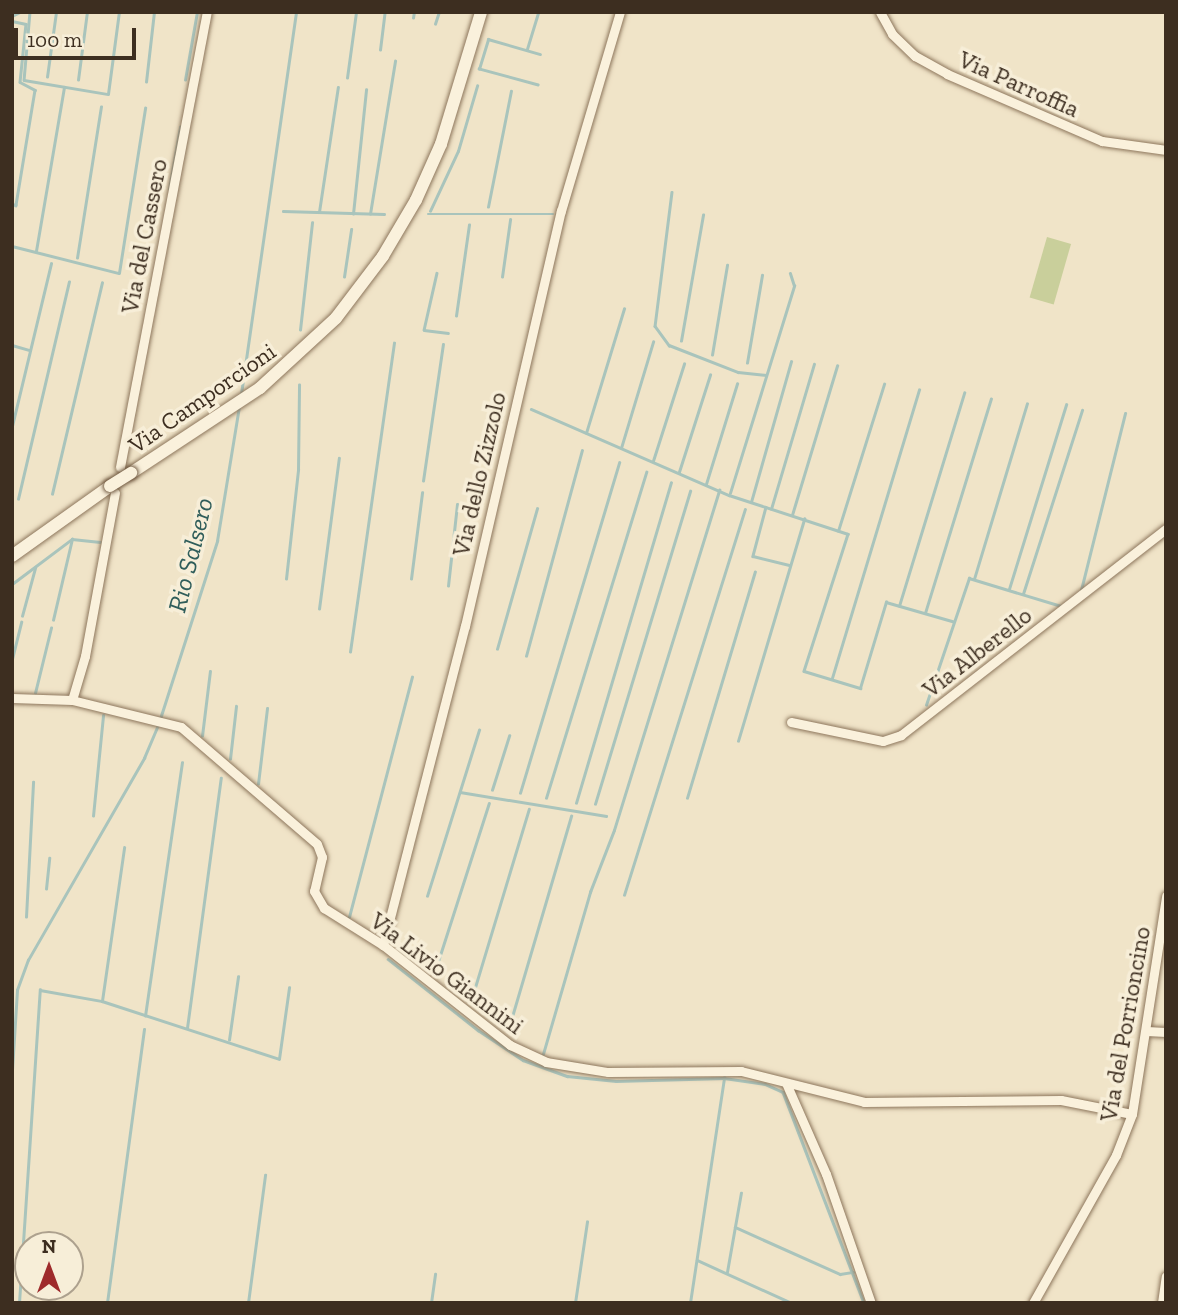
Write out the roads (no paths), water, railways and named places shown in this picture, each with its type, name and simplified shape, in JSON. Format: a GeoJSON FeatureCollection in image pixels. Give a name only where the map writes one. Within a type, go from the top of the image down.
{"type":"FeatureCollection","features":[{"type":"Feature","properties":{"kind":"main road","name":"Via Camporcioni"},"geometry":{"type":"LineString","coordinates":[[12,556],[112,490],[125,470],[260,388],[336,318],[396,234],[441,144],[481,12]]}},
{"type":"Feature","properties":{"kind":"street","name":"Via del Cassero"},"geometry":{"type":"LineString","coordinates":[[125,470],[206,12]]}},
{"type":"Feature","properties":{"kind":"street","name":"Via dello Zizzolo"},"geometry":{"type":"LineString","coordinates":[[383,945],[465,626],[561,211],[620,12]]}},
{"type":"Feature","properties":{"kind":"street","name":"Via Parroffia"},"geometry":{"type":"LineString","coordinates":[[880,12],[892,34],[915,56],[947,74],[1102,141],[1166,150]]}},
{"type":"Feature","properties":{"kind":"street"},"geometry":{"type":"LineString","coordinates":[[72,701],[85,656],[112,490]]}},
{"type":"Feature","properties":{"kind":"street","name":"Via Alberello"},"geometry":{"type":"LineString","coordinates":[[791,722],[883,741],[901,735],[1166,529]]}},
{"type":"Feature","properties":{"kind":"street","name":"Via Livio Giannini"},"geometry":{"type":"LineString","coordinates":[[12,698],[72,701],[171,723],[317,845],[322,857],[316,900],[383,945],[510,1045],[546,1062],[608,1072],[724,1069],[864,1102],[1061,1100],[1132,1114]]}},
{"type":"Feature","properties":{"kind":"street","name":"Via del Porrioncino"},"geometry":{"type":"LineString","coordinates":[[1033,1303],[1123,1141],[1132,1114],[1166,896]]}},
{"type":"Feature","properties":{"kind":"street"},"geometry":{"type":"LineString","coordinates":[[1146,1031],[1166,1032]]}},
{"type":"Feature","properties":{"kind":"street"},"geometry":{"type":"LineString","coordinates":[[786,1083],[826,1174],[871,1303]]}},
{"type":"Feature","properties":{"kind":"street"},"geometry":{"type":"LineString","coordinates":[[1162,1303],[1166,1276]]}},
{"type":"Feature","properties":{"kind":"waterway"},"geometry":{"type":"LineString","coordinates":[[12,16],[20,12]]}},
{"type":"Feature","properties":{"kind":"waterway"},"geometry":{"type":"LineString","coordinates":[[30,12],[24,80],[108,94],[119,12]]}},
{"type":"Feature","properties":{"kind":"waterway"},"geometry":{"type":"LineString","coordinates":[[47,77],[56,12]]}},
{"type":"Feature","properties":{"kind":"waterway"},"geometry":{"type":"LineString","coordinates":[[78,80],[87,12]]}},
{"type":"Feature","properties":{"kind":"waterway"},"geometry":{"type":"LineString","coordinates":[[146,82],[154,12]]}},
{"type":"Feature","properties":{"kind":"waterway"},"geometry":{"type":"LineString","coordinates":[[185,80],[197,12]]}},
{"type":"Feature","properties":{"kind":"waterway","name":"Rio Salsero"},"geometry":{"type":"LineString","coordinates":[[241,394],[296,12]]}},
{"type":"Feature","properties":{"kind":"waterway"},"geometry":{"type":"LineString","coordinates":[[347,78],[356,12]]}},
{"type":"Feature","properties":{"kind":"waterway"},"geometry":{"type":"LineString","coordinates":[[380,50],[385,12]]}},
{"type":"Feature","properties":{"kind":"waterway"},"geometry":{"type":"LineString","coordinates":[[413,18],[414,12]]}},
{"type":"Feature","properties":{"kind":"waterway"},"geometry":{"type":"LineString","coordinates":[[435,24],[439,12]]}},
{"type":"Feature","properties":{"kind":"waterway"},"geometry":{"type":"LineString","coordinates":[[527,49],[538,12]]}},
{"type":"Feature","properties":{"kind":"waterway"},"geometry":{"type":"LineString","coordinates":[[12,21],[26,24],[20,82],[35,90],[16,205],[12,205]]}},
{"type":"Feature","properties":{"kind":"waterway"},"geometry":{"type":"LineString","coordinates":[[538,85],[479,69],[488,39],[540,54]]}},
{"type":"Feature","properties":{"kind":"waterway"},"geometry":{"type":"LineString","coordinates":[[370,214],[395,61]]}},
{"type":"Feature","properties":{"kind":"waterway"},"geometry":{"type":"LineString","coordinates":[[430,211],[458,151],[477,86]]}},
{"type":"Feature","properties":{"kind":"waterway"},"geometry":{"type":"LineString","coordinates":[[36,251],[64,87]]}},
{"type":"Feature","properties":{"kind":"waterway"},"geometry":{"type":"LineString","coordinates":[[319,212],[338,87]]}},
{"type":"Feature","properties":{"kind":"waterway"},"geometry":{"type":"LineString","coordinates":[[353,214],[366,90]]}},
{"type":"Feature","properties":{"kind":"waterway"},"geometry":{"type":"LineString","coordinates":[[488,207],[511,91]]}},
{"type":"Feature","properties":{"kind":"waterway"},"geometry":{"type":"LineString","coordinates":[[77,258],[101,107]]}},
{"type":"Feature","properties":{"kind":"waterway"},"geometry":{"type":"LineString","coordinates":[[12,246],[119,273],[145,108]]}},
{"type":"Feature","properties":{"kind":"waterway"},"geometry":{"type":"LineString","coordinates":[[169,189],[180,127]]}},
{"type":"Feature","properties":{"kind":"waterway"},"geometry":{"type":"LineString","coordinates":[[672,192],[655,326],[669,345],[738,372],[766,375]]}},
{"type":"Feature","properties":{"kind":"waterway"},"geometry":{"type":"LineString","coordinates":[[283,211],[384,214]]}},
{"type":"Feature","properties":{"kind":"waterway"},"geometry":{"type":"LineString","coordinates":[[428,214],[553,214]]}},
{"type":"Feature","properties":{"kind":"waterway"},"geometry":{"type":"LineString","coordinates":[[681,341],[703,215]]}},
{"type":"Feature","properties":{"kind":"waterway"},"geometry":{"type":"LineString","coordinates":[[502,277],[510,220]]}},
{"type":"Feature","properties":{"kind":"waterway"},"geometry":{"type":"LineString","coordinates":[[300,330],[312,223]]}},
{"type":"Feature","properties":{"kind":"waterway"},"geometry":{"type":"LineString","coordinates":[[456,316],[469,225]]}},
{"type":"Feature","properties":{"kind":"waterway"},"geometry":{"type":"LineString","coordinates":[[344,277],[351,230]]}},
{"type":"Feature","properties":{"kind":"waterway"},"geometry":{"type":"LineString","coordinates":[[12,426],[51,264]]}},
{"type":"Feature","properties":{"kind":"waterway"},"geometry":{"type":"LineString","coordinates":[[712,355],[727,265]]}},
{"type":"Feature","properties":{"kind":"waterway"},"geometry":{"type":"LineString","coordinates":[[437,273],[424,330],[448,333]]}},
{"type":"Feature","properties":{"kind":"waterway"},"geometry":{"type":"LineString","coordinates":[[730,493],[794,286],[790,274]]}},
{"type":"Feature","properties":{"kind":"waterway"},"geometry":{"type":"LineString","coordinates":[[747,363],[762,275]]}},
{"type":"Feature","properties":{"kind":"waterway"},"geometry":{"type":"LineString","coordinates":[[18,499],[69,282]]}},
{"type":"Feature","properties":{"kind":"waterway"},"geometry":{"type":"LineString","coordinates":[[52,494],[102,283]]}},
{"type":"Feature","properties":{"kind":"waterway"},"geometry":{"type":"LineString","coordinates":[[586,433],[624,309]]}},
{"type":"Feature","properties":{"kind":"waterway"},"geometry":{"type":"LineString","coordinates":[[621,448],[653,342]]}},
{"type":"Feature","properties":{"kind":"waterway"},"geometry":{"type":"LineString","coordinates":[[350,652],[394,343]]}},
{"type":"Feature","properties":{"kind":"waterway"},"geometry":{"type":"LineString","coordinates":[[423,481],[443,344]]}},
{"type":"Feature","properties":{"kind":"waterway"},"geometry":{"type":"LineString","coordinates":[[12,345],[29,350]]}},
{"type":"Feature","properties":{"kind":"waterway"},"geometry":{"type":"LineString","coordinates":[[751,502],[791,362]]}},
{"type":"Feature","properties":{"kind":"waterway"},"geometry":{"type":"LineString","coordinates":[[653,461],[684,364]]}},
{"type":"Feature","properties":{"kind":"waterway"},"geometry":{"type":"LineString","coordinates":[[771,509],[814,364]]}},
{"type":"Feature","properties":{"kind":"waterway"},"geometry":{"type":"LineString","coordinates":[[792,515],[837,366]]}},
{"type":"Feature","properties":{"kind":"waterway"},"geometry":{"type":"LineString","coordinates":[[679,472],[710,375]]}},
{"type":"Feature","properties":{"kind":"waterway"},"geometry":{"type":"LineString","coordinates":[[706,484],[737,384]]}},
{"type":"Feature","properties":{"kind":"waterway"},"geometry":{"type":"LineString","coordinates":[[838,531],[884,384]]}},
{"type":"Feature","properties":{"kind":"waterway"},"geometry":{"type":"LineString","coordinates":[[286,579],[298,470],[299,385]]}},
{"type":"Feature","properties":{"kind":"waterway"},"geometry":{"type":"LineString","coordinates":[[832,678],[919,390]]}},
{"type":"Feature","properties":{"kind":"waterway"},"geometry":{"type":"LineString","coordinates":[[899,606],[964,393]]}},
{"type":"Feature","properties":{"kind":"waterway"},"geometry":{"type":"LineString","coordinates":[[925,613],[991,399]]}},
{"type":"Feature","properties":{"kind":"waterway"},"geometry":{"type":"LineString","coordinates":[[974,579],[1027,404]]}},
{"type":"Feature","properties":{"kind":"waterway"},"geometry":{"type":"LineString","coordinates":[[1009,589],[1066,405]]}},
{"type":"Feature","properties":{"kind":"waterway","name":"Rio Salsero"},"geometry":{"type":"LineString","coordinates":[[160,719],[217,541],[239,407]]}},
{"type":"Feature","properties":{"kind":"waterway"},"geometry":{"type":"LineString","coordinates":[[531,409],[729,495],[848,534],[804,671],[860,688],[886,602],[952,621]]}},
{"type":"Feature","properties":{"kind":"waterway"},"geometry":{"type":"LineString","coordinates":[[1023,594],[1082,410]]}},
{"type":"Feature","properties":{"kind":"waterway"},"geometry":{"type":"LineString","coordinates":[[1081,590],[1125,413]]}},
{"type":"Feature","properties":{"kind":"waterway"},"geometry":{"type":"LineString","coordinates":[[526,656],[582,450]]}},
{"type":"Feature","properties":{"kind":"waterway"},"geometry":{"type":"LineString","coordinates":[[319,609],[339,458]]}},
{"type":"Feature","properties":{"kind":"waterway"},"geometry":{"type":"LineString","coordinates":[[520,793],[619,462]]}},
{"type":"Feature","properties":{"kind":"waterway"},"geometry":{"type":"LineString","coordinates":[[546,798],[646,472]]}},
{"type":"Feature","properties":{"kind":"waterway"},"geometry":{"type":"LineString","coordinates":[[576,803],[671,483]]}},
{"type":"Feature","properties":{"kind":"waterway"},"geometry":{"type":"LineString","coordinates":[[543,1054],[590,892],[614,830],[719,490]]}},
{"type":"Feature","properties":{"kind":"waterway"},"geometry":{"type":"LineString","coordinates":[[595,804],[690,491]]}},
{"type":"Feature","properties":{"kind":"waterway"},"geometry":{"type":"LineString","coordinates":[[411,579],[422,493]]}},
{"type":"Feature","properties":{"kind":"waterway"},"geometry":{"type":"LineString","coordinates":[[448,586],[457,504]]}},
{"type":"Feature","properties":{"kind":"waterway"},"geometry":{"type":"LineString","coordinates":[[766,507],[753,556],[790,565]]}},
{"type":"Feature","properties":{"kind":"waterway"},"geometry":{"type":"LineString","coordinates":[[497,649],[537,509]]}},
{"type":"Feature","properties":{"kind":"waterway"},"geometry":{"type":"LineString","coordinates":[[624,895],[745,510]]}},
{"type":"Feature","properties":{"kind":"waterway"},"geometry":{"type":"LineString","coordinates":[[738,741],[804,519]]}},
{"type":"Feature","properties":{"kind":"waterway"},"geometry":{"type":"LineString","coordinates":[[12,584],[72,539],[100,542]]}},
{"type":"Feature","properties":{"kind":"waterway"},"geometry":{"type":"LineString","coordinates":[[53,620],[72,539]]}},
{"type":"Feature","properties":{"kind":"waterway"},"geometry":{"type":"LineString","coordinates":[[22,616],[35,568]]}},
{"type":"Feature","properties":{"kind":"waterway"},"geometry":{"type":"LineString","coordinates":[[687,798],[755,572]]}},
{"type":"Feature","properties":{"kind":"waterway"},"geometry":{"type":"LineString","coordinates":[[926,705],[969,578],[1061,606]]}},
{"type":"Feature","properties":{"kind":"waterway"},"geometry":{"type":"LineString","coordinates":[[12,659],[21,622]]}},
{"type":"Feature","properties":{"kind":"waterway"},"geometry":{"type":"LineString","coordinates":[[35,693],[51,628]]}},
{"type":"Feature","properties":{"kind":"waterway"},"geometry":{"type":"LineString","coordinates":[[202,736],[210,671]]}},
{"type":"Feature","properties":{"kind":"waterway"},"geometry":{"type":"LineString","coordinates":[[349,917],[412,677]]}},
{"type":"Feature","properties":{"kind":"waterway"},"geometry":{"type":"LineString","coordinates":[[230,759],[236,706]]}},
{"type":"Feature","properties":{"kind":"waterway"},"geometry":{"type":"LineString","coordinates":[[258,784],[267,709]]}},
{"type":"Feature","properties":{"kind":"waterway"},"geometry":{"type":"LineString","coordinates":[[93,816],[103,715]]}},
{"type":"Feature","properties":{"kind":"waterway","name":"Rio Salsero"},"geometry":{"type":"LineString","coordinates":[[12,1070],[17,990],[28,960],[144,758],[158,725]]}},
{"type":"Feature","properties":{"kind":"waterway"},"geometry":{"type":"LineString","coordinates":[[427,896],[479,730]]}},
{"type":"Feature","properties":{"kind":"waterway"},"geometry":{"type":"LineString","coordinates":[[492,790],[509,736]]}},
{"type":"Feature","properties":{"kind":"waterway"},"geometry":{"type":"LineString","coordinates":[[145,1016],[182,763]]}},
{"type":"Feature","properties":{"kind":"waterway"},"geometry":{"type":"LineString","coordinates":[[187,1028],[221,778]]}},
{"type":"Feature","properties":{"kind":"waterway"},"geometry":{"type":"LineString","coordinates":[[26,917],[33,782]]}},
{"type":"Feature","properties":{"kind":"waterway"},"geometry":{"type":"LineString","coordinates":[[460,792],[606,816]]}},
{"type":"Feature","properties":{"kind":"waterway"},"geometry":{"type":"LineString","coordinates":[[435,971],[489,803]]}},
{"type":"Feature","properties":{"kind":"waterway"},"geometry":{"type":"LineString","coordinates":[[473,994],[529,809]]}},
{"type":"Feature","properties":{"kind":"waterway"},"geometry":{"type":"LineString","coordinates":[[509,1027],[571,816]]}},
{"type":"Feature","properties":{"kind":"waterway"},"geometry":{"type":"LineString","coordinates":[[102,1001],[124,848]]}},
{"type":"Feature","properties":{"kind":"waterway"},"geometry":{"type":"LineString","coordinates":[[46,889],[49,858]]}},
{"type":"Feature","properties":{"kind":"waterway"},"geometry":{"type":"LineString","coordinates":[[388,959],[478,1030],[523,1060],[567,1076],[616,1081],[724,1078],[765,1084],[783,1092],[864,1303]]}},
{"type":"Feature","properties":{"kind":"waterway"},"geometry":{"type":"LineString","coordinates":[[229,1040],[238,977]]}},
{"type":"Feature","properties":{"kind":"waterway"},"geometry":{"type":"LineString","coordinates":[[19,1303],[40,990],[102,1001],[279,1059],[289,988]]}},
{"type":"Feature","properties":{"kind":"waterway"},"geometry":{"type":"LineString","coordinates":[[107,1303],[144,1029]]}},
{"type":"Feature","properties":{"kind":"waterway"},"geometry":{"type":"LineString","coordinates":[[690,1303],[724,1078]]}},
{"type":"Feature","properties":{"kind":"waterway"},"geometry":{"type":"LineString","coordinates":[[248,1303],[265,1175]]}},
{"type":"Feature","properties":{"kind":"waterway"},"geometry":{"type":"LineString","coordinates":[[727,1272],[741,1193]]}},
{"type":"Feature","properties":{"kind":"waterway"},"geometry":{"type":"LineString","coordinates":[[575,1303],[587,1222]]}},
{"type":"Feature","properties":{"kind":"waterway"},"geometry":{"type":"LineString","coordinates":[[735,1227],[840,1274],[853,1272]]}},
{"type":"Feature","properties":{"kind":"waterway"},"geometry":{"type":"LineString","coordinates":[[697,1260],[792,1303]]}},
{"type":"Feature","properties":{"kind":"waterway"},"geometry":{"type":"LineString","coordinates":[[431,1303],[435,1274]]}}]}
